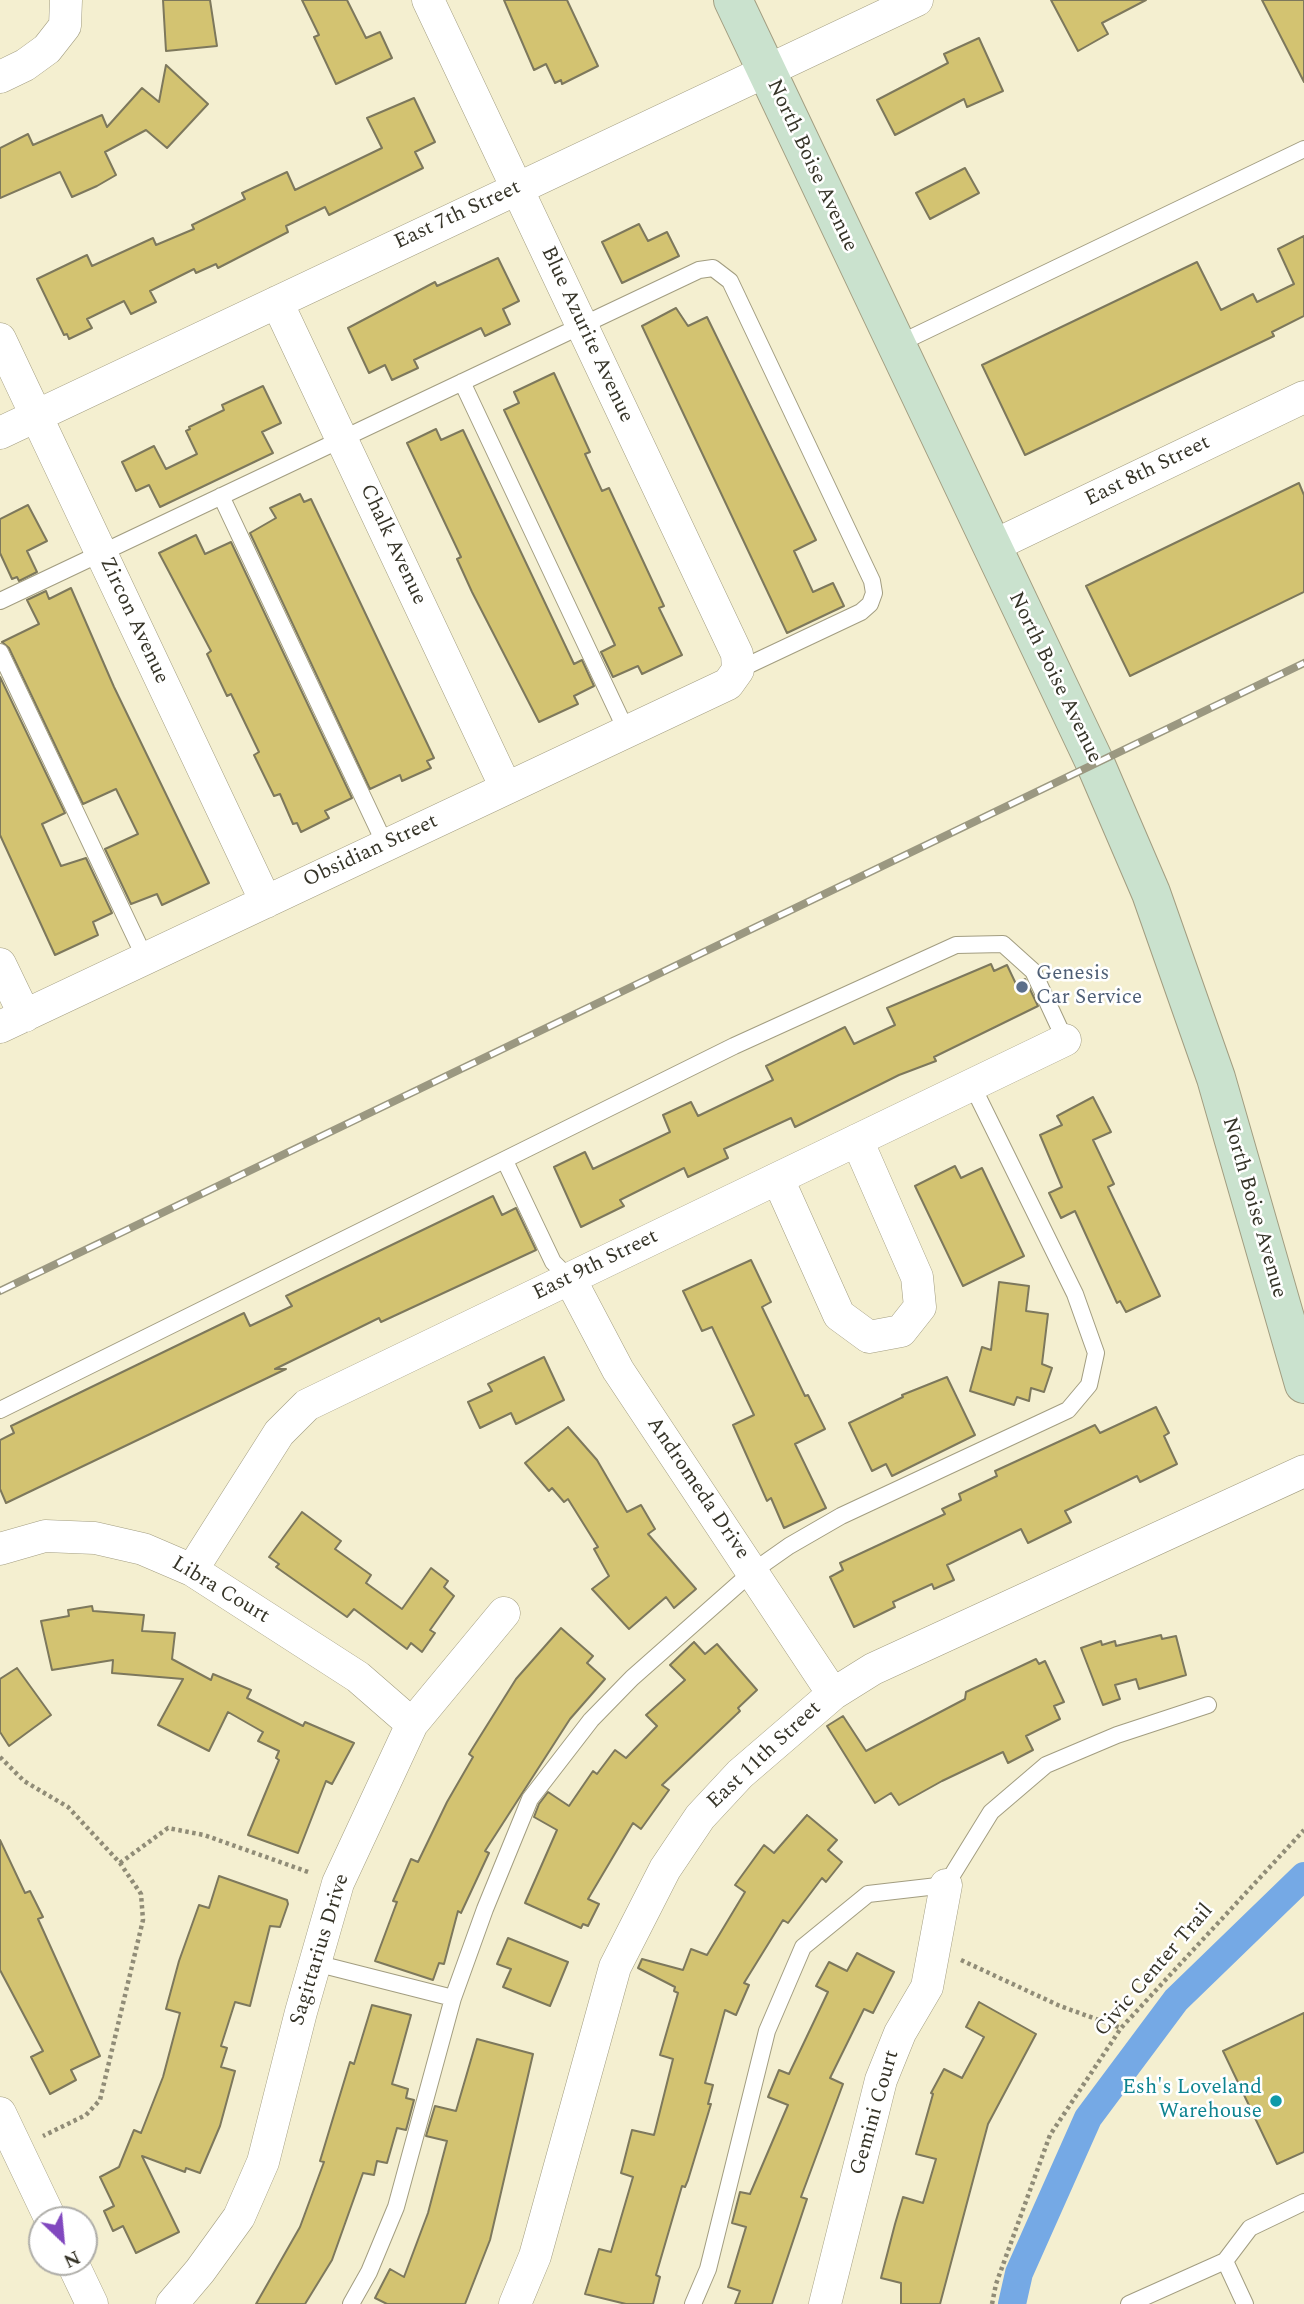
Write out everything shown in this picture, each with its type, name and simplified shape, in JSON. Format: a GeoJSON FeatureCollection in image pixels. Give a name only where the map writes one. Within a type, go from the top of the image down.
{"type":"FeatureCollection","features":[{"type":"Feature","properties":{"kind":"street","name":"Blue Azurite Avenue"},"geometry":{"type":"LineString","coordinates":[[428,0],[737,654],[738,670]]}},
{"type":"Feature","properties":{"kind":"street","name":"North Boise Avenue"},"geometry":{"type":"LineString","coordinates":[[733,0],[1096,765],[1151,893],[1216,1078],[1304,1384]]}},
{"type":"Feature","properties":{"kind":"street","name":"East 7th Street"},"geometry":{"type":"LineString","coordinates":[[0,433],[917,0]]}},
{"type":"Feature","properties":{"kind":"street"},"geometry":{"type":"LineString","coordinates":[[0,77],[25,65],[47,49],[66,13]]}},
{"type":"Feature","properties":{"kind":"street","name":"Chalk Avenue"},"geometry":{"type":"LineString","coordinates":[[277,302],[506,788]]}},
{"type":"Feature","properties":{"kind":"street","name":"Zircon Avenue"},"geometry":{"type":"LineString","coordinates":[[0,339],[265,902]]}},
{"type":"Feature","properties":{"kind":"street","name":"East 8th Street"},"geometry":{"type":"LineString","coordinates":[[991,547],[1304,397]]}},
{"type":"Feature","properties":{"kind":"street","name":"Obsidian Street"},"geometry":{"type":"LineString","coordinates":[[12,1021],[728,684],[738,670]]}},
{"type":"Feature","properties":{"kind":"street"},"geometry":{"type":"LineString","coordinates":[[0,964],[12,1021]]}},
{"type":"Feature","properties":{"kind":"street","name":"East 9th Street"},"geometry":{"type":"LineString","coordinates":[[192,1570],[279,1433],[307,1405],[857,1140],[973,1087],[1065,1040]]}},
{"type":"Feature","properties":{"kind":"street"},"geometry":{"type":"LineString","coordinates":[[778,1179],[839,1315],[869,1337],[901,1331],[919,1307],[918,1277],[857,1140]]}},
{"type":"Feature","properties":{"kind":"street","name":"Andromeda Drive"},"geometry":{"type":"LineString","coordinates":[[569,1279],[618,1370],[833,1694]]}},
{"type":"Feature","properties":{"kind":"street","name":"East 11th Street"},"geometry":{"type":"LineString","coordinates":[[515,2304],[535,2256],[615,1967],[665,1869],[700,1817],[740,1774],[833,1694],[873,1669],[1304,1471]]}},
{"type":"Feature","properties":{"kind":"street","name":"Libra Court"},"geometry":{"type":"LineString","coordinates":[[0,1549],[45,1536],[95,1538],[143,1549],[192,1570],[358,1677],[412,1724]]}},
{"type":"Feature","properties":{"kind":"street","name":"Sagittarius Drive"},"geometry":{"type":"LineString","coordinates":[[172,2304],[200,2272],[239,2217],[263,2162],[338,1882],[412,1724],[504,1613]]}},
{"type":"Feature","properties":{"kind":"street","name":"Gemini Court"},"geometry":{"type":"LineString","coordinates":[[825,2304],[881,2080],[900,2033],[927,1987],[946,1885]]}},
{"type":"Feature","properties":{"kind":"street"},"geometry":{"type":"LineString","coordinates":[[0,2113],[44,2206]]}},
{"type":"Feature","properties":{"kind":"street"},"geometry":{"type":"LineString","coordinates":[[79,2276],[92,2304]]}},
{"type":"Feature","properties":{"kind":"lane"},"geometry":{"type":"LineString","coordinates":[[896,345],[1304,149]]}},
{"type":"Feature","properties":{"kind":"lane"},"geometry":{"type":"LineString","coordinates":[[0,601],[699,270],[713,268],[723,272],[736,292],[872,581],[874,593],[870,604],[861,612],[738,670]]}},
{"type":"Feature","properties":{"kind":"lane"},"geometry":{"type":"LineString","coordinates":[[461,383],[626,732]]}},
{"type":"Feature","properties":{"kind":"lane"},"geometry":{"type":"LineString","coordinates":[[221,496],[385,844]]}},
{"type":"Feature","properties":{"kind":"lane"},"geometry":{"type":"LineString","coordinates":[[0,652],[145,958]]}},
{"type":"Feature","properties":{"kind":"lane"},"geometry":{"type":"LineString","coordinates":[[0,1410],[734,1046],[956,945],[1003,944],[1032,971],[1065,1040]]}},
{"type":"Feature","properties":{"kind":"lane"},"geometry":{"type":"LineString","coordinates":[[351,2304],[369,2272],[396,2207],[453,1998],[485,1909],[530,1798],[591,1720],[632,1678],[752,1572],[841,1516],[1068,1410],[1089,1385],[1096,1353],[1075,1294],[973,1087]]}},
{"type":"Feature","properties":{"kind":"lane"},"geometry":{"type":"LineString","coordinates":[[505,1161],[553,1262],[569,1279]]}},
{"type":"Feature","properties":{"kind":"lane"},"geometry":{"type":"LineString","coordinates":[[693,2304],[708,2269],[766,2031],[803,1947],[869,1894],[946,1885],[991,1812],[1046,1765],[1117,1735],[1208,1704]]}},
{"type":"Feature","properties":{"kind":"lane"},"geometry":{"type":"LineString","coordinates":[[315,1963],[453,1998]]}},
{"type":"Feature","properties":{"kind":"lane"},"geometry":{"type":"LineString","coordinates":[[1129,2304],[1225,2260],[1250,2228],[1304,2202]]}},
{"type":"Feature","properties":{"kind":"lane"},"geometry":{"type":"LineString","coordinates":[[1225,2260],[1245,2304]]}},
{"type":"Feature","properties":{"kind":"path"},"geometry":{"type":"LineString","coordinates":[[0,1757],[24,1781],[68,1807],[120,1863],[141,1894],[143,1920],[100,2100],[86,2115],[17,2148]]}},
{"type":"Feature","properties":{"kind":"path"},"geometry":{"type":"LineString","coordinates":[[120,1863],[168,1828],[204,1835],[338,1882]]}},
{"type":"Feature","properties":{"kind":"path","name":"Civic Center Trail"},"geometry":{"type":"LineString","coordinates":[[992,2304],[996,2284],[1050,2135],[1121,2028],[1304,1830]]}},
{"type":"Feature","properties":{"kind":"path"},"geometry":{"type":"LineString","coordinates":[[934,1948],[1059,2006],[1121,2028]]}},
{"type":"Feature","properties":{"kind":"building"},"geometry":{"type":"Polygon","coordinates":[[[163,0],[210,0],[217,46],[166,51],[163,0]]]}},
{"type":"Feature","properties":{"kind":"building"},"geometry":{"type":"Polygon","coordinates":[[[302,0],[347,0],[366,38],[380,32],[392,58],[336,84],[314,37],[319,35],[302,0]]]}},
{"type":"Feature","properties":{"kind":"building"},"geometry":{"type":"Polygon","coordinates":[[[504,0],[567,0],[598,66],[562,84],[561,80],[555,83],[546,64],[534,70],[504,0]]]}},
{"type":"Feature","properties":{"kind":"building"},"geometry":{"type":"Polygon","coordinates":[[[1051,0],[1146,0],[1102,23],[1108,34],[1078,51],[1051,0]]]}},
{"type":"Feature","properties":{"kind":"building"},"geometry":{"type":"Polygon","coordinates":[[[1262,0],[1304,0],[1304,82],[1262,0]]]}},
{"type":"Feature","properties":{"kind":"building"},"geometry":{"type":"Polygon","coordinates":[[[979,38],[1003,91],[967,107],[964,99],[895,135],[877,100],[948,63],[944,54],[979,38]]]}},
{"type":"Feature","properties":{"kind":"building"},"geometry":{"type":"Polygon","coordinates":[[[166,65],[208,104],[167,148],[146,130],[105,152],[116,175],[97,186],[72,197],[60,172],[0,198],[0,148],[28,134],[33,145],[102,115],[107,127],[142,88],[159,102],[166,65]]]}},
{"type":"Feature","properties":{"kind":"building"},"geometry":{"type":"Polygon","coordinates":[[[414,98],[435,142],[415,152],[423,168],[329,215],[325,207],[286,226],[288,232],[218,268],[216,264],[196,273],[194,269],[150,291],[156,302],[131,314],[124,301],[87,319],[92,328],[69,339],[67,334],[64,335],[37,279],[87,255],[92,266],[153,238],[156,245],[194,229],[192,225],[245,199],[242,193],[287,172],[295,190],[382,148],[367,118],[414,98]]]}},
{"type":"Feature","properties":{"kind":"building"},"geometry":{"type":"Polygon","coordinates":[[[965,168],[979,193],[930,219],[916,193],[965,168]]]}},
{"type":"Feature","properties":{"kind":"building"},"geometry":{"type":"Polygon","coordinates":[[[639,224],[648,241],[667,232],[679,256],[622,283],[602,242],[639,224]]]}},
{"type":"Feature","properties":{"kind":"building"},"geometry":{"type":"Polygon","coordinates":[[[1304,236],[1304,316],[1272,332],[1274,336],[1025,455],[982,365],[1197,262],[1221,310],[1253,294],[1257,302],[1294,284],[1278,249],[1304,236]]]}},
{"type":"Feature","properties":{"kind":"building"},"geometry":{"type":"Polygon","coordinates":[[[498,258],[519,301],[503,309],[510,324],[485,336],[481,328],[414,360],[418,368],[392,380],[385,365],[369,373],[348,328],[435,282],[437,286],[498,258]]]}},
{"type":"Feature","properties":{"kind":"building"},"geometry":{"type":"Polygon","coordinates":[[[676,308],[688,326],[707,317],[816,540],[794,551],[813,592],[833,583],[844,606],[787,633],[642,326],[676,308]]]}},
{"type":"Feature","properties":{"kind":"building"},"geometry":{"type":"Polygon","coordinates":[[[554,373],[590,452],[585,454],[602,491],[609,488],[664,606],[659,608],[682,655],[642,674],[638,666],[613,677],[601,652],[615,645],[504,410],[519,403],[514,392],[554,373]]]}},
{"type":"Feature","properties":{"kind":"building"},"geometry":{"type":"Polygon","coordinates":[[[263,386],[281,423],[262,432],[273,453],[160,507],[149,485],[136,491],[122,462],[154,446],[166,469],[197,454],[186,431],[189,427],[224,410],[222,405],[263,386]]]}},
{"type":"Feature","properties":{"kind":"building"},"geometry":{"type":"Polygon","coordinates":[[[436,429],[441,440],[463,430],[574,664],[582,660],[594,686],[574,696],[578,704],[539,722],[472,592],[457,559],[461,557],[407,443],[436,429]]]}},
{"type":"Feature","properties":{"kind":"building"},"geometry":{"type":"Polygon","coordinates":[[[1299,483],[1304,495],[1304,592],[1130,676],[1086,586],[1299,483]]]}},
{"type":"Feature","properties":{"kind":"building"},"geometry":{"type":"Polygon","coordinates":[[[300,494],[304,502],[311,499],[434,758],[427,761],[431,768],[402,781],[400,775],[370,789],[250,533],[276,518],[270,508],[300,494]]]}},
{"type":"Feature","properties":{"kind":"building"},"geometry":{"type":"Polygon","coordinates":[[[28,505],[47,541],[27,551],[37,572],[19,581],[17,577],[12,579],[0,553],[0,519],[28,505]]]}},
{"type":"Feature","properties":{"kind":"building"},"geometry":{"type":"Polygon","coordinates":[[[196,535],[205,554],[231,542],[352,798],[325,811],[329,818],[301,832],[297,823],[293,824],[280,794],[274,796],[254,755],[259,752],[231,694],[227,696],[207,654],[211,651],[159,553],[196,535]]]}},
{"type":"Feature","properties":{"kind":"building"},"geometry":{"type":"Polygon","coordinates":[[[71,588],[114,687],[209,883],[162,905],[157,894],[131,904],[105,849],[138,834],[116,789],[83,804],[9,648],[2,642],[39,624],[27,600],[46,591],[49,599],[71,588]]]}},
{"type":"Feature","properties":{"kind":"building"},"geometry":{"type":"Polygon","coordinates":[[[0,677],[65,813],[42,824],[61,866],[86,858],[112,913],[93,922],[98,935],[55,955],[0,835],[0,677]]]}},
{"type":"Feature","properties":{"kind":"building"},"geometry":{"type":"Polygon","coordinates":[[[991,964],[994,971],[1007,965],[1016,984],[1025,979],[1038,1006],[934,1057],[936,1061],[899,1075],[795,1127],[791,1118],[724,1149],[728,1158],[688,1177],[684,1168],[620,1200],[624,1206],[581,1227],[554,1167],[585,1152],[593,1169],[670,1132],[663,1115],[691,1102],[698,1116],[773,1080],[766,1066],[845,1027],[854,1044],[895,1025],[887,1008],[991,964]]]}},
{"type":"Feature","properties":{"kind":"building"},"geometry":{"type":"Polygon","coordinates":[[[1093,1097],[1111,1132],[1093,1140],[1114,1184],[1108,1187],[1160,1296],[1126,1312],[1120,1301],[1117,1303],[1075,1211],[1061,1218],[1049,1193],[1062,1187],[1040,1135],[1062,1125],[1057,1116],[1093,1097]]]}},
{"type":"Feature","properties":{"kind":"building"},"geometry":{"type":"Polygon","coordinates":[[[955,1166],[961,1178],[982,1168],[1024,1256],[963,1286],[915,1186],[955,1166]]]}},
{"type":"Feature","properties":{"kind":"building"},"geometry":{"type":"Polygon","coordinates":[[[493,1196],[502,1215],[516,1208],[536,1250],[381,1322],[379,1318],[275,1369],[286,1369],[6,1503],[0,1489],[0,1440],[14,1433],[11,1426],[244,1313],[250,1326],[292,1306],[286,1296],[493,1196]]]}},
{"type":"Feature","properties":{"kind":"building"},"geometry":{"type":"Polygon","coordinates":[[[751,1260],[771,1302],[762,1307],[805,1396],[808,1395],[825,1429],[795,1444],[826,1508],[784,1528],[771,1498],[767,1501],[733,1425],[754,1415],[712,1327],[702,1331],[683,1291],[751,1260]]]}},
{"type":"Feature","properties":{"kind":"building"},"geometry":{"type":"Polygon","coordinates":[[[999,1282],[1029,1286],[1026,1311],[1048,1314],[1042,1364],[1052,1368],[1044,1392],[1031,1388],[1029,1401],[1017,1397],[1014,1405],[970,1391],[982,1347],[991,1350],[999,1282]]]}},
{"type":"Feature","properties":{"kind":"building"},"geometry":{"type":"Polygon","coordinates":[[[544,1357],[564,1400],[516,1424],[511,1413],[480,1428],[468,1402],[492,1391],[488,1384],[544,1357]]]}},
{"type":"Feature","properties":{"kind":"building"},"geometry":{"type":"Polygon","coordinates":[[[947,1377],[975,1435],[892,1476],[886,1464],[872,1471],[849,1423],[903,1397],[902,1395],[947,1377]]]}},
{"type":"Feature","properties":{"kind":"building"},"geometry":{"type":"Polygon","coordinates":[[[1156,1407],[1169,1433],[1164,1436],[1177,1464],[1140,1482],[1137,1476],[1065,1511],[1071,1522],[1028,1543],[1021,1529],[947,1565],[954,1580],[934,1589],[932,1584],[893,1602],[895,1607],[854,1627],[830,1577],[843,1570],[840,1563],[945,1514],[942,1509],[961,1500],[959,1494],[997,1476],[995,1471],[1095,1425],[1100,1433],[1156,1407]]]}},
{"type":"Feature","properties":{"kind":"building"},"geometry":{"type":"Polygon","coordinates":[[[568,1427],[597,1460],[627,1512],[641,1505],[655,1529],[648,1534],[696,1589],[674,1608],[666,1597],[629,1629],[592,1589],[609,1576],[594,1549],[598,1547],[568,1499],[564,1502],[552,1488],[549,1491],[525,1463],[568,1427]]]}},
{"type":"Feature","properties":{"kind":"building"},"geometry":{"type":"Polygon","coordinates":[[[302,1512],[341,1541],[335,1549],[371,1575],[366,1583],[402,1609],[431,1568],[448,1581],[444,1587],[454,1596],[430,1630],[435,1633],[422,1652],[411,1643],[407,1649],[354,1609],[347,1617],[276,1567],[279,1564],[269,1557],[302,1512]]]}},
{"type":"Feature","properties":{"kind":"building"},"geometry":{"type":"Polygon","coordinates":[[[92,1606],[93,1611],[144,1615],[142,1631],[175,1633],[172,1659],[211,1680],[213,1674],[251,1690],[247,1698],[303,1726],[305,1722],[354,1743],[332,1784],[326,1781],[298,1853],[248,1835],[279,1760],[276,1758],[279,1751],[258,1741],[263,1732],[228,1712],[209,1751],[158,1725],[183,1679],[112,1673],[113,1660],[52,1670],[41,1621],[69,1616],[68,1610],[92,1606]]]}},
{"type":"Feature","properties":{"kind":"building"},"geometry":{"type":"Polygon","coordinates":[[[561,1628],[593,1656],[587,1663],[605,1679],[570,1719],[485,1851],[489,1853],[461,1913],[458,1911],[444,1964],[439,1963],[433,1980],[375,1961],[397,1902],[393,1901],[411,1859],[418,1862],[447,1802],[473,1757],[469,1754],[516,1679],[561,1628]]]}},
{"type":"Feature","properties":{"kind":"building"},"geometry":{"type":"Polygon","coordinates":[[[1161,1635],[1162,1639],[1176,1636],[1186,1675],[1139,1689],[1136,1679],[1115,1685],[1120,1699],[1103,1705],[1081,1648],[1101,1641],[1102,1645],[1115,1641],[1116,1646],[1161,1635]]]}},
{"type":"Feature","properties":{"kind":"building"},"geometry":{"type":"Polygon","coordinates":[[[694,1642],[705,1654],[717,1644],[757,1690],[738,1708],[740,1711],[662,1785],[669,1790],[641,1829],[633,1823],[588,1899],[599,1904],[588,1926],[583,1924],[581,1928],[525,1903],[557,1830],[534,1817],[539,1804],[548,1792],[569,1806],[593,1771],[597,1774],[615,1750],[626,1758],[657,1726],[646,1715],[685,1680],[670,1665],[694,1642]]]}},
{"type":"Feature","properties":{"kind":"building"},"geometry":{"type":"Polygon","coordinates":[[[1036,1659],[1039,1664],[1045,1661],[1064,1702],[1054,1706],[1060,1719],[1026,1736],[1033,1750],[1008,1763],[1003,1752],[899,1805],[891,1793],[875,1803],[827,1726],[843,1716],[866,1751],[965,1699],[966,1692],[1036,1659]]]}},
{"type":"Feature","properties":{"kind":"building"},"geometry":{"type":"Polygon","coordinates":[[[17,1668],[51,1715],[9,1746],[0,1732],[0,1679],[17,1668]]]}},
{"type":"Feature","properties":{"kind":"building"},"geometry":{"type":"Polygon","coordinates":[[[807,1815],[837,1840],[828,1850],[842,1862],[826,1882],[822,1878],[788,1923],[783,1920],[744,1983],[749,1985],[736,2015],[725,2010],[705,2083],[713,2085],[708,2104],[711,2104],[688,2180],[685,2187],[682,2186],[656,2275],[660,2277],[653,2304],[626,2304],[585,2294],[599,2249],[611,2252],[633,2177],[621,2173],[632,2130],[654,2135],[673,2059],[660,2055],[678,1993],[674,1991],[675,1987],[638,1968],[642,1959],[683,1970],[691,1949],[707,1955],[745,1892],[735,1885],[764,1845],[774,1853],[807,1815]]]}},
{"type":"Feature","properties":{"kind":"building"},"geometry":{"type":"Polygon","coordinates":[[[0,1840],[25,1893],[30,1891],[43,1917],[38,1919],[100,2056],[71,2070],[76,2080],[50,2094],[31,2057],[43,2051],[0,1970],[0,1840]]]}},
{"type":"Feature","properties":{"kind":"building"},"geometry":{"type":"Polygon","coordinates":[[[219,1876],[287,1900],[288,1904],[280,1927],[270,1926],[250,2006],[235,2002],[221,2046],[227,2048],[221,2067],[235,2071],[220,2126],[200,2173],[186,2168],[185,2172],[142,2156],[179,2232],[136,2253],[123,2226],[113,2231],[104,2211],[114,2206],[100,2177],[119,2167],[134,2130],[141,2133],[163,2077],[180,2013],[166,2009],[179,1961],[199,1905],[209,1908],[219,1876]]]}},
{"type":"Feature","properties":{"kind":"building"},"geometry":{"type":"Polygon","coordinates":[[[508,1938],[568,1962],[550,2006],[503,1987],[511,1969],[497,1964],[508,1938]]]}},
{"type":"Feature","properties":{"kind":"building"},"geometry":{"type":"Polygon","coordinates":[[[857,1953],[894,1972],[873,2013],[864,2009],[830,2078],[843,2084],[801,2197],[807,2199],[772,2304],[735,2304],[740,2291],[728,2287],[746,2227],[732,2223],[740,2192],[750,2194],[788,2105],[768,2097],[779,2070],[789,2074],[828,1992],[816,1986],[829,1962],[847,1971],[857,1953]]]}},
{"type":"Feature","properties":{"kind":"building"},"geometry":{"type":"Polygon","coordinates":[[[979,2002],[1036,2034],[988,2124],[940,2304],[901,2304],[901,2283],[881,2278],[903,2197],[923,2203],[936,2159],[916,2154],[933,2094],[931,2093],[944,2069],[962,2078],[984,2037],[966,2027],[979,2002]]]}},
{"type":"Feature","properties":{"kind":"building"},"geometry":{"type":"Polygon","coordinates":[[[372,2005],[411,2015],[392,2084],[408,2089],[406,2098],[414,2100],[406,2130],[397,2128],[387,2163],[377,2161],[374,2175],[363,2173],[332,2260],[305,2304],[256,2304],[300,2227],[324,2162],[320,2161],[350,2062],[354,2064],[372,2005]]]}},
{"type":"Feature","properties":{"kind":"building","name":"Esh's Loveland Warehouse"},"geometry":{"type":"Polygon","coordinates":[[[1304,2013],[1304,2152],[1277,2164],[1223,2051],[1304,2013]]]}},
{"type":"Feature","properties":{"kind":"building"},"geometry":{"type":"Polygon","coordinates":[[[477,2039],[533,2054],[490,2240],[465,2304],[387,2304],[375,2298],[390,2269],[404,2277],[428,2213],[447,2141],[426,2136],[435,2106],[456,2111],[477,2039]]]}},
{"type":"Feature","properties":{"kind":"waterway"},"geometry":{"type":"LineString","coordinates":[[1012,2304],[1019,2273],[1088,2118],[1176,2000],[1304,1876]]}},
{"type":"Feature","properties":{"kind":"railway"},"geometry":{"type":"LineString","coordinates":[[0,1291],[1304,663]]}},
{"type":"Feature","properties":{"kind":"place","name":"Genesis Car Service"},"geometry":{"type":"Point","coordinates":[1022,987]}},
{"type":"Feature","properties":{"kind":"place","name":"Esh's Loveland Warehouse"},"geometry":{"type":"Point","coordinates":[1276,2101]}}]}
